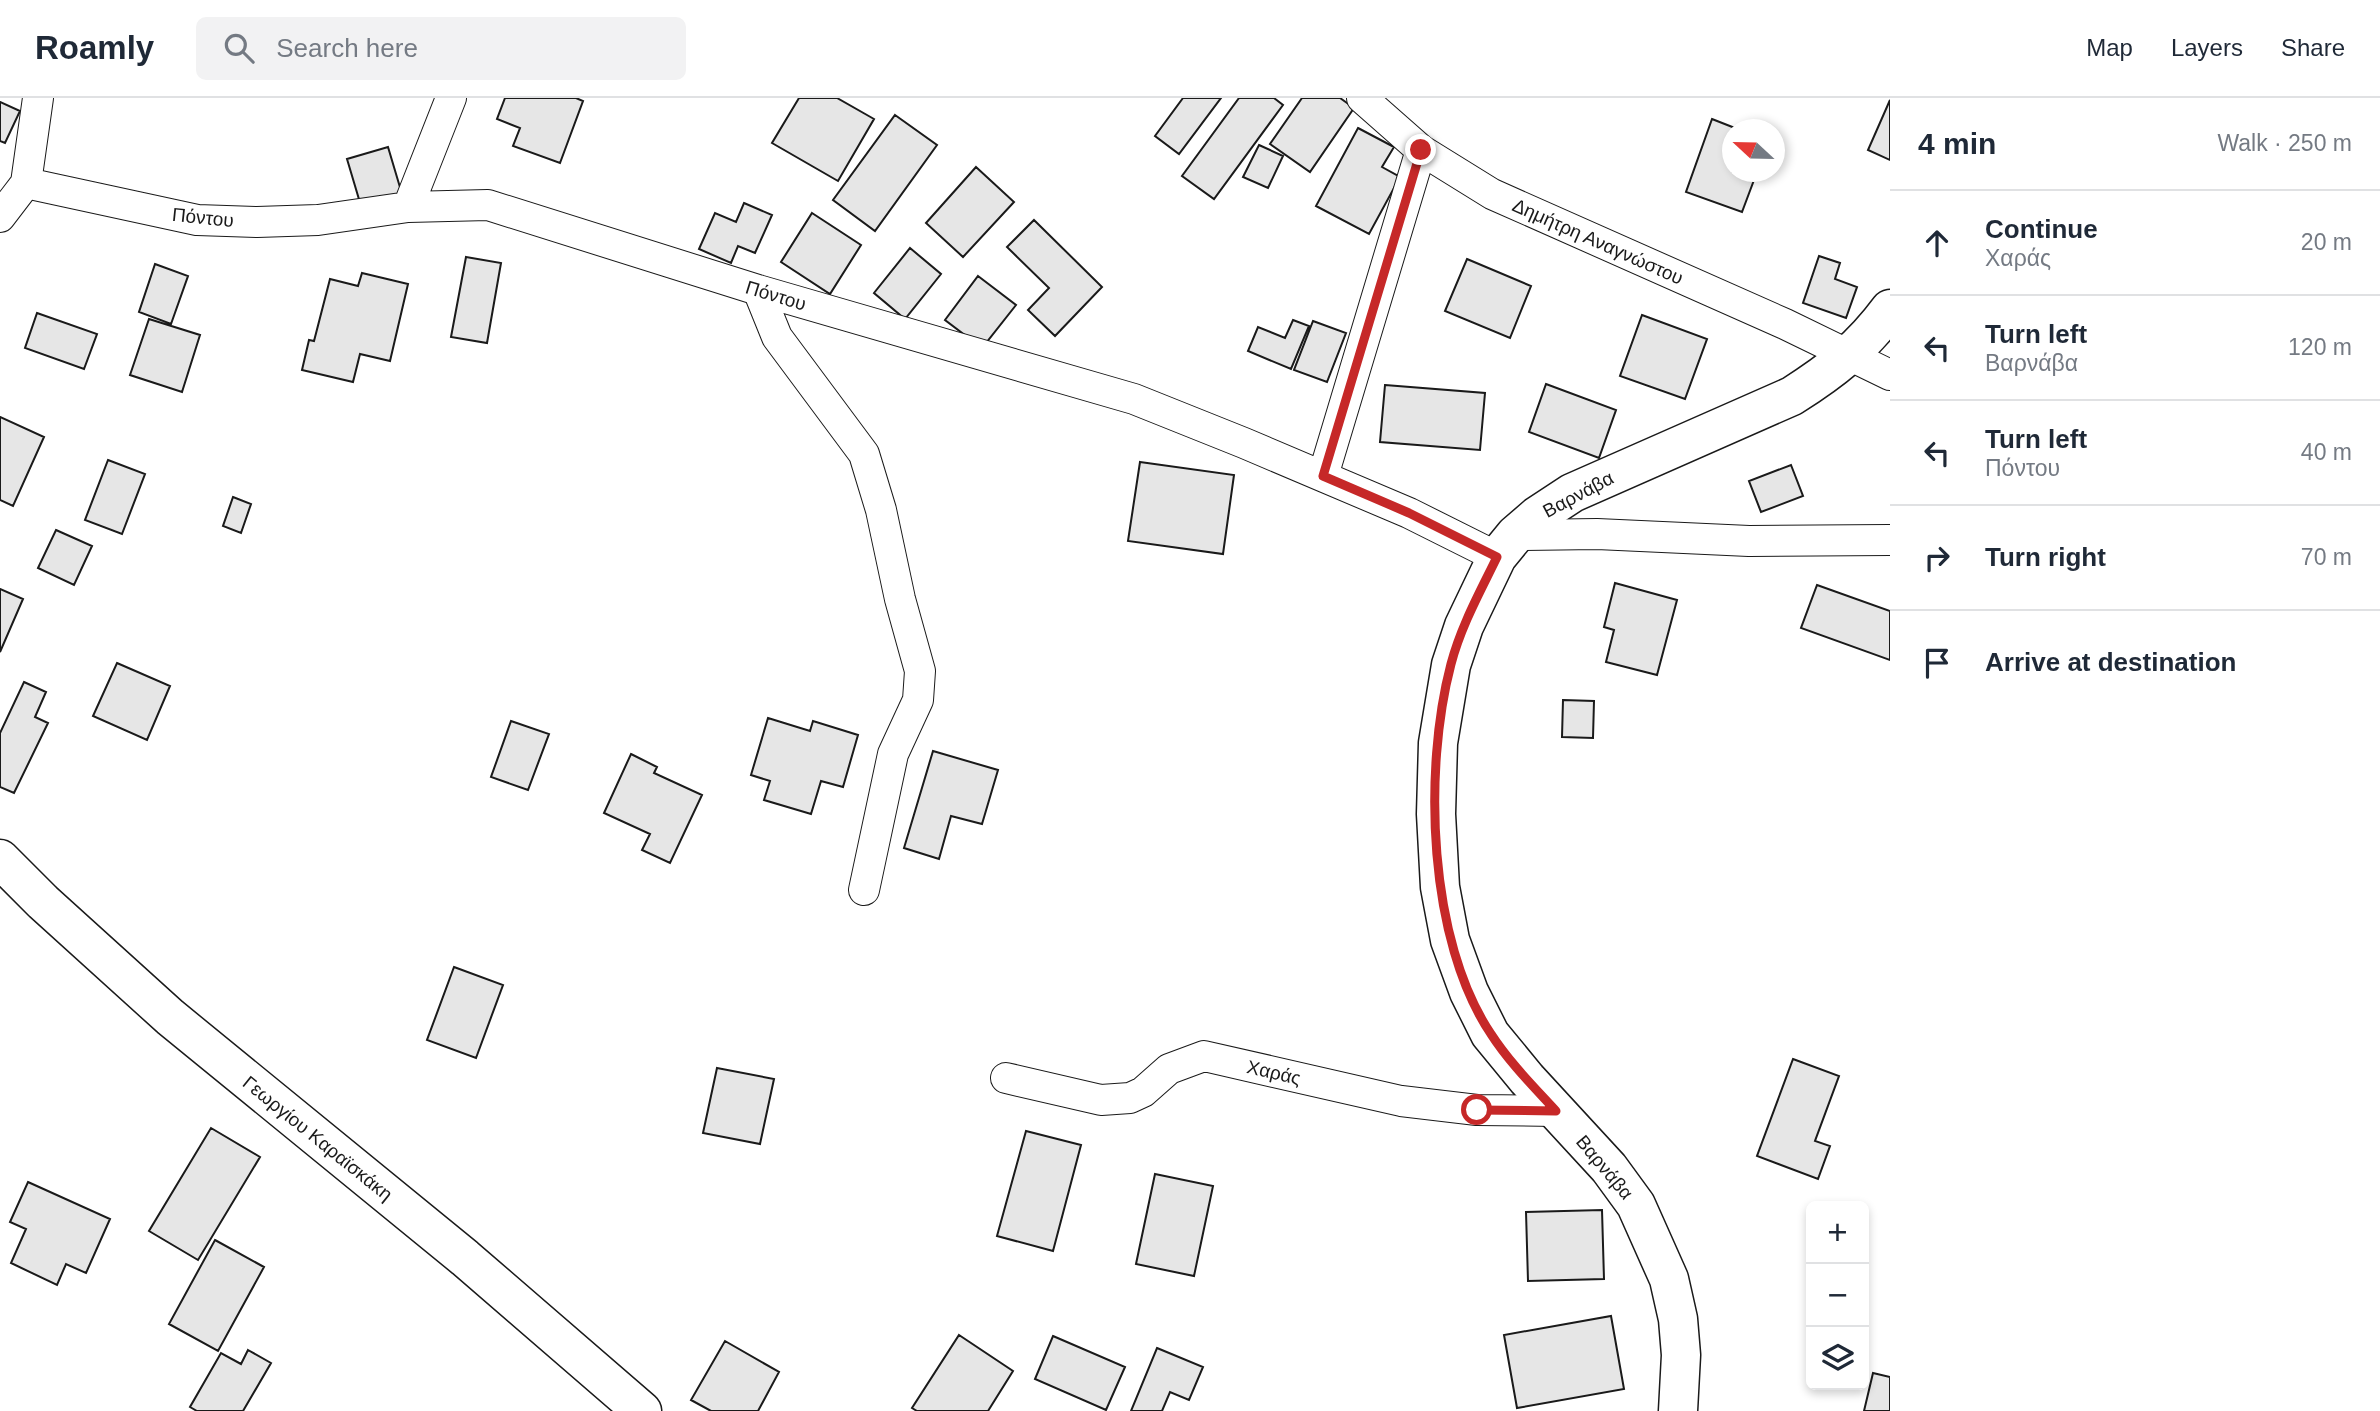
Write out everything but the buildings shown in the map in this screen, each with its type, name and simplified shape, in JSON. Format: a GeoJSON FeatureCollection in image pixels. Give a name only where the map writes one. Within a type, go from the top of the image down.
{"type":"FeatureCollection","features":[{"type":"Feature","properties":{"kind":"street"},"geometry":{"type":"LineString","coordinates":[[0,217],[26,183],[38,98]]}},
{"type":"Feature","properties":{"kind":"street"},"geometry":{"type":"LineString","coordinates":[[408,207],[452,98]]}},
{"type":"Feature","properties":{"kind":"street","name":"Δημήτρη Αναγνώστου"},"geometry":{"type":"LineString","coordinates":[[1362,98],[1421,150],[1492,194],[1890,375]]}},
{"type":"Feature","properties":{"kind":"street"},"geometry":{"type":"LineString","coordinates":[[1323,476],[1421,150]]}},
{"type":"Feature","properties":{"kind":"street","name":"Πόντου"},"geometry":{"type":"LineString","coordinates":[[26,183],[197,220],[318,220],[408,207],[488,205],[758,290],[1134,399],[1409,513],[1506,546]]}},
{"type":"Feature","properties":{"kind":"street"},"geometry":{"type":"LineString","coordinates":[[758,290],[777,337],[864,454],[881,510],[900,599],[920,671],[918,700],[894,754],[864,890]]}},
{"type":"Feature","properties":{"kind":"street","name":"Βαρνάβα"},"geometry":{"type":"LineString","coordinates":[[1678,1411],[1681,1355],[1678,1319],[1669,1279],[1636,1205],[1616,1177],[1490,1034],[1469,992],[1450,940],[1440,887],[1436,814],[1437,743],[1451,665],[1464,626],[1506,546],[1536,516],[1572,493],[1793,396],[1851,355],[1890,309]]}},
{"type":"Feature","properties":{"kind":"street"},"geometry":{"type":"LineString","coordinates":[[1506,546],[1597,534],[1749,541],[1890,540]]}},
{"type":"Feature","properties":{"kind":"street","name":"Γεωργίου Καραϊσκάκη"},"geometry":{"type":"LineString","coordinates":[[0,859],[170,1017],[465,1258],[642,1411]]}},
{"type":"Feature","properties":{"kind":"street","name":"Χαράς"},"geometry":{"type":"LineString","coordinates":[[1006,1078],[1101,1100],[1130,1098],[1143,1093],[1169,1069],[1204,1056],[1401,1101],[1477,1110],[1556,1111]]}},
{"type":"Feature","properties":{"kind":"route"},"geometry":{"type":"LineString","coordinates":[[1421,150],[1323,476],[1409,513],[1497,557],[1464,626],[1451,665],[1437,743],[1436,814],[1440,887],[1450,940],[1469,992],[1490,1034],[1556,1111],[1477,1110]]}}]}
